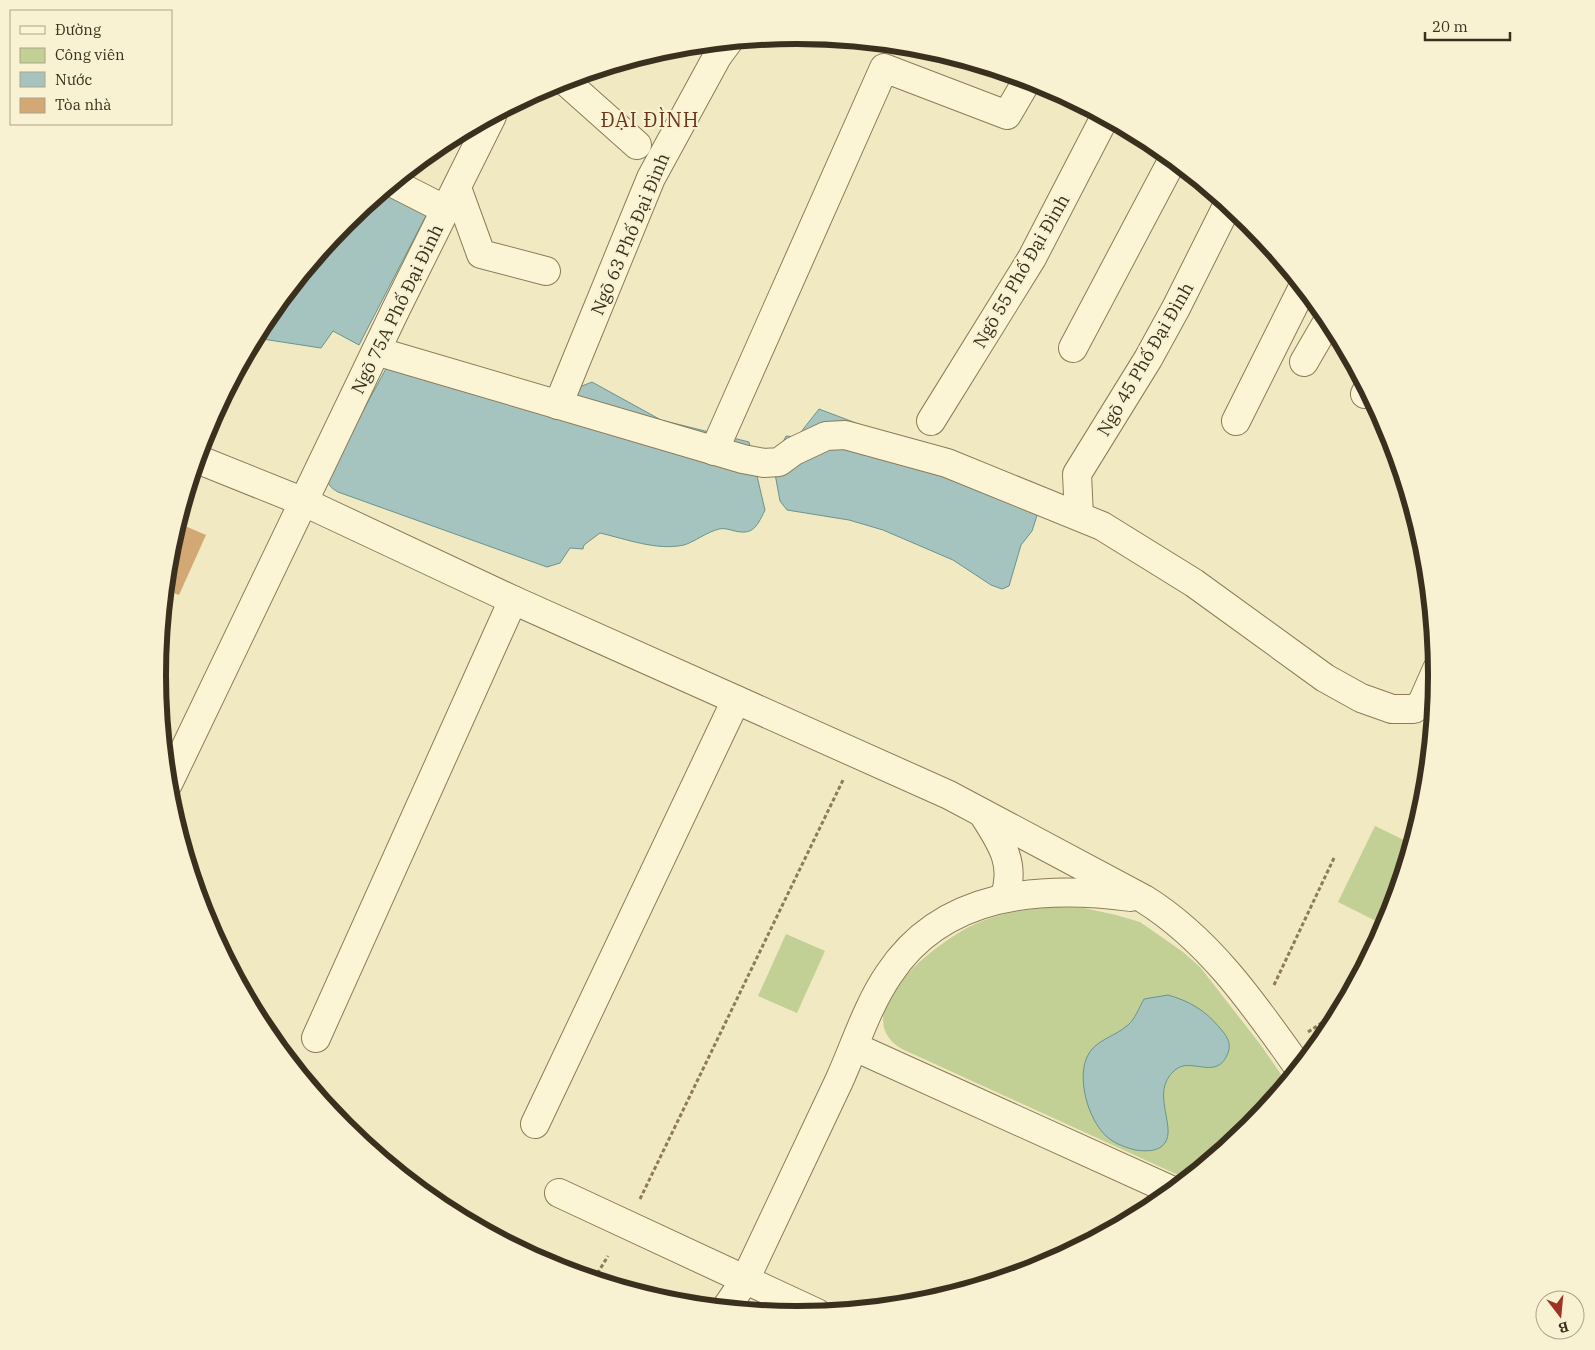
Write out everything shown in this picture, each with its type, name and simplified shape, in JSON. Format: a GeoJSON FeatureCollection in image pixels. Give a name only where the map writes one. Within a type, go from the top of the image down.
{"type":"FeatureCollection","features":[{"type":"Feature","properties":{"kind":"street","name":"Ngõ 63 Phố Đại Đình"},"geometry":{"type":"LineString","coordinates":[[558,405],[651,178],[717,56],[723,48]]}},
{"type":"Feature","properties":{"kind":"street"},"geometry":{"type":"LineString","coordinates":[[714,451],[884,68],[1007,115],[1024,86]]}},
{"type":"Feature","properties":{"kind":"street"},"geometry":{"type":"LineString","coordinates":[[571,86],[637,145]]}},
{"type":"Feature","properties":{"kind":"street","name":"Ngõ 55 Phố Đại Đình"},"geometry":{"type":"LineString","coordinates":[[931,421],[1032,258],[1103,123]]}},
{"type":"Feature","properties":{"kind":"street","name":"Ngõ 75A Phố Đại Đình"},"geometry":{"type":"LineString","coordinates":[[174,771],[376,351],[488,125]]}},
{"type":"Feature","properties":{"kind":"street"},"geometry":{"type":"LineString","coordinates":[[1074,348],[1170,165]]}},
{"type":"Feature","properties":{"kind":"street"},"geometry":{"type":"LineString","coordinates":[[399,185],[451,199],[481,254],[546,271]]}},
{"type":"Feature","properties":{"kind":"street","name":"Ngõ 45 Phố Đại Đình"},"geometry":{"type":"LineString","coordinates":[[1079,516],[1078,474],[1148,359],[1225,210]]}},
{"type":"Feature","properties":{"kind":"street"},"geometry":{"type":"LineString","coordinates":[[1236,421],[1300,293]]}},
{"type":"Feature","properties":{"kind":"street"},"geometry":{"type":"LineString","coordinates":[[1304,362],[1324,327]]}},
{"type":"Feature","properties":{"kind":"street"},"geometry":{"type":"LineString","coordinates":[[376,351],[743,459],[764,463],[778,462],[794,451],[826,436],[845,435],[947,464],[1102,526],[1194,583],[1325,678],[1361,698],[1392,709],[1414,709],[1422,703],[1428,689]]}},
{"type":"Feature","properties":{"kind":"street"},"geometry":{"type":"LineString","coordinates":[[204,462],[304,502],[513,600],[948,795],[1144,899],[1168,914],[1211,956],[1258,1010],[1295,1063]]}},
{"type":"Feature","properties":{"kind":"street"},"geometry":{"type":"LineString","coordinates":[[316,1038],[513,600]]}},
{"type":"Feature","properties":{"kind":"street"},"geometry":{"type":"LineString","coordinates":[[536,1124],[736,700]]}},
{"type":"Feature","properties":{"kind":"street"},"geometry":{"type":"LineString","coordinates":[[982,813],[1000,841],[1006,857],[1010,873],[1008,888],[1004,898]]}},
{"type":"Feature","properties":{"kind":"street"},"geometry":{"type":"LineString","coordinates":[[730,1302],[745,1280],[854,1047],[872,1004],[889,974],[907,951],[928,931],[954,914],[1004,898],[1051,892],[1097,892],[1144,899]]}},
{"type":"Feature","properties":{"kind":"street"},"geometry":{"type":"LineString","coordinates":[[854,1047],[1166,1187]]}},
{"type":"Feature","properties":{"kind":"street"},"geometry":{"type":"LineString","coordinates":[[559,1193],[802,1306]]}},
{"type":"Feature","properties":{"kind":"path"},"geometry":{"type":"LineString","coordinates":[[640,1199],[856,753]]}},
{"type":"Feature","properties":{"kind":"path"},"geometry":{"type":"LineString","coordinates":[[1274,986],[1334,858]]}},
{"type":"Feature","properties":{"kind":"path"},"geometry":{"type":"LineString","coordinates":[[1302,1037],[1326,1020]]}},
{"type":"Feature","properties":{"kind":"path"},"geometry":{"type":"LineString","coordinates":[[597,1274],[608,1256]]}},
{"type":"Feature","properties":{"kind":"green space"},"geometry":{"type":"Polygon","coordinates":[[[1375,826],[1406,841],[1395,878],[1378,922],[1338,902],[1375,826]]]}},
{"type":"Feature","properties":{"kind":"green space"},"geometry":{"type":"Polygon","coordinates":[[[1057,907],[1084,908],[1140,922],[1183,952],[1200,967],[1260,1044],[1283,1077],[1244,1121],[1214,1150],[1181,1176],[902,1049],[887,1034],[883,1016],[890,998],[903,979],[921,961],[941,945],[975,924],[1005,914],[1057,907]]]}},
{"type":"Feature","properties":{"kind":"green space"},"geometry":{"type":"Polygon","coordinates":[[[786,934],[825,951],[797,1013],[758,996],[786,934]]]}},
{"type":"Feature","properties":{"kind":"water"},"geometry":{"type":"Polygon","coordinates":[[[396,187],[432,204],[359,345],[333,331],[321,348],[263,339],[297,291],[323,259],[351,229],[396,187]]]}},
{"type":"Feature","properties":{"kind":"water"},"geometry":{"type":"Polygon","coordinates":[[[388,365],[568,401],[582,386],[592,382],[661,420],[749,442],[765,510],[756,526],[749,531],[738,532],[719,529],[684,545],[642,544],[600,533],[584,545],[583,549],[570,548],[560,563],[547,567],[338,492],[330,486],[327,477],[388,365]]]}},
{"type":"Feature","properties":{"kind":"water"},"geometry":{"type":"Polygon","coordinates":[[[819,409],[1043,497],[1032,531],[1021,545],[1009,586],[1002,589],[991,585],[953,560],[883,530],[849,520],[787,510],[780,501],[773,463],[786,436],[797,437],[819,409]]]}},
{"type":"Feature","properties":{"kind":"water"},"geometry":{"type":"Polygon","coordinates":[[[1168,995],[1190,1003],[1208,1016],[1226,1036],[1229,1042],[1229,1049],[1223,1061],[1217,1066],[1181,1066],[1175,1070],[1167,1079],[1164,1090],[1168,1132],[1166,1140],[1161,1147],[1155,1150],[1135,1150],[1111,1140],[1097,1124],[1091,1114],[1084,1090],[1084,1067],[1090,1051],[1128,1025],[1135,1017],[1144,999],[1168,995]]]}},
{"type":"Feature","properties":{"kind":"building"},"geometry":{"type":"Polygon","coordinates":[[[185,526],[206,535],[179,595],[172,592],[178,552],[185,526]]]}},
{"type":"Feature","properties":{"kind":"district","name":"ĐẠI ĐÌNH"},"geometry":{"type":"Point","coordinates":[650,119]}}]}
